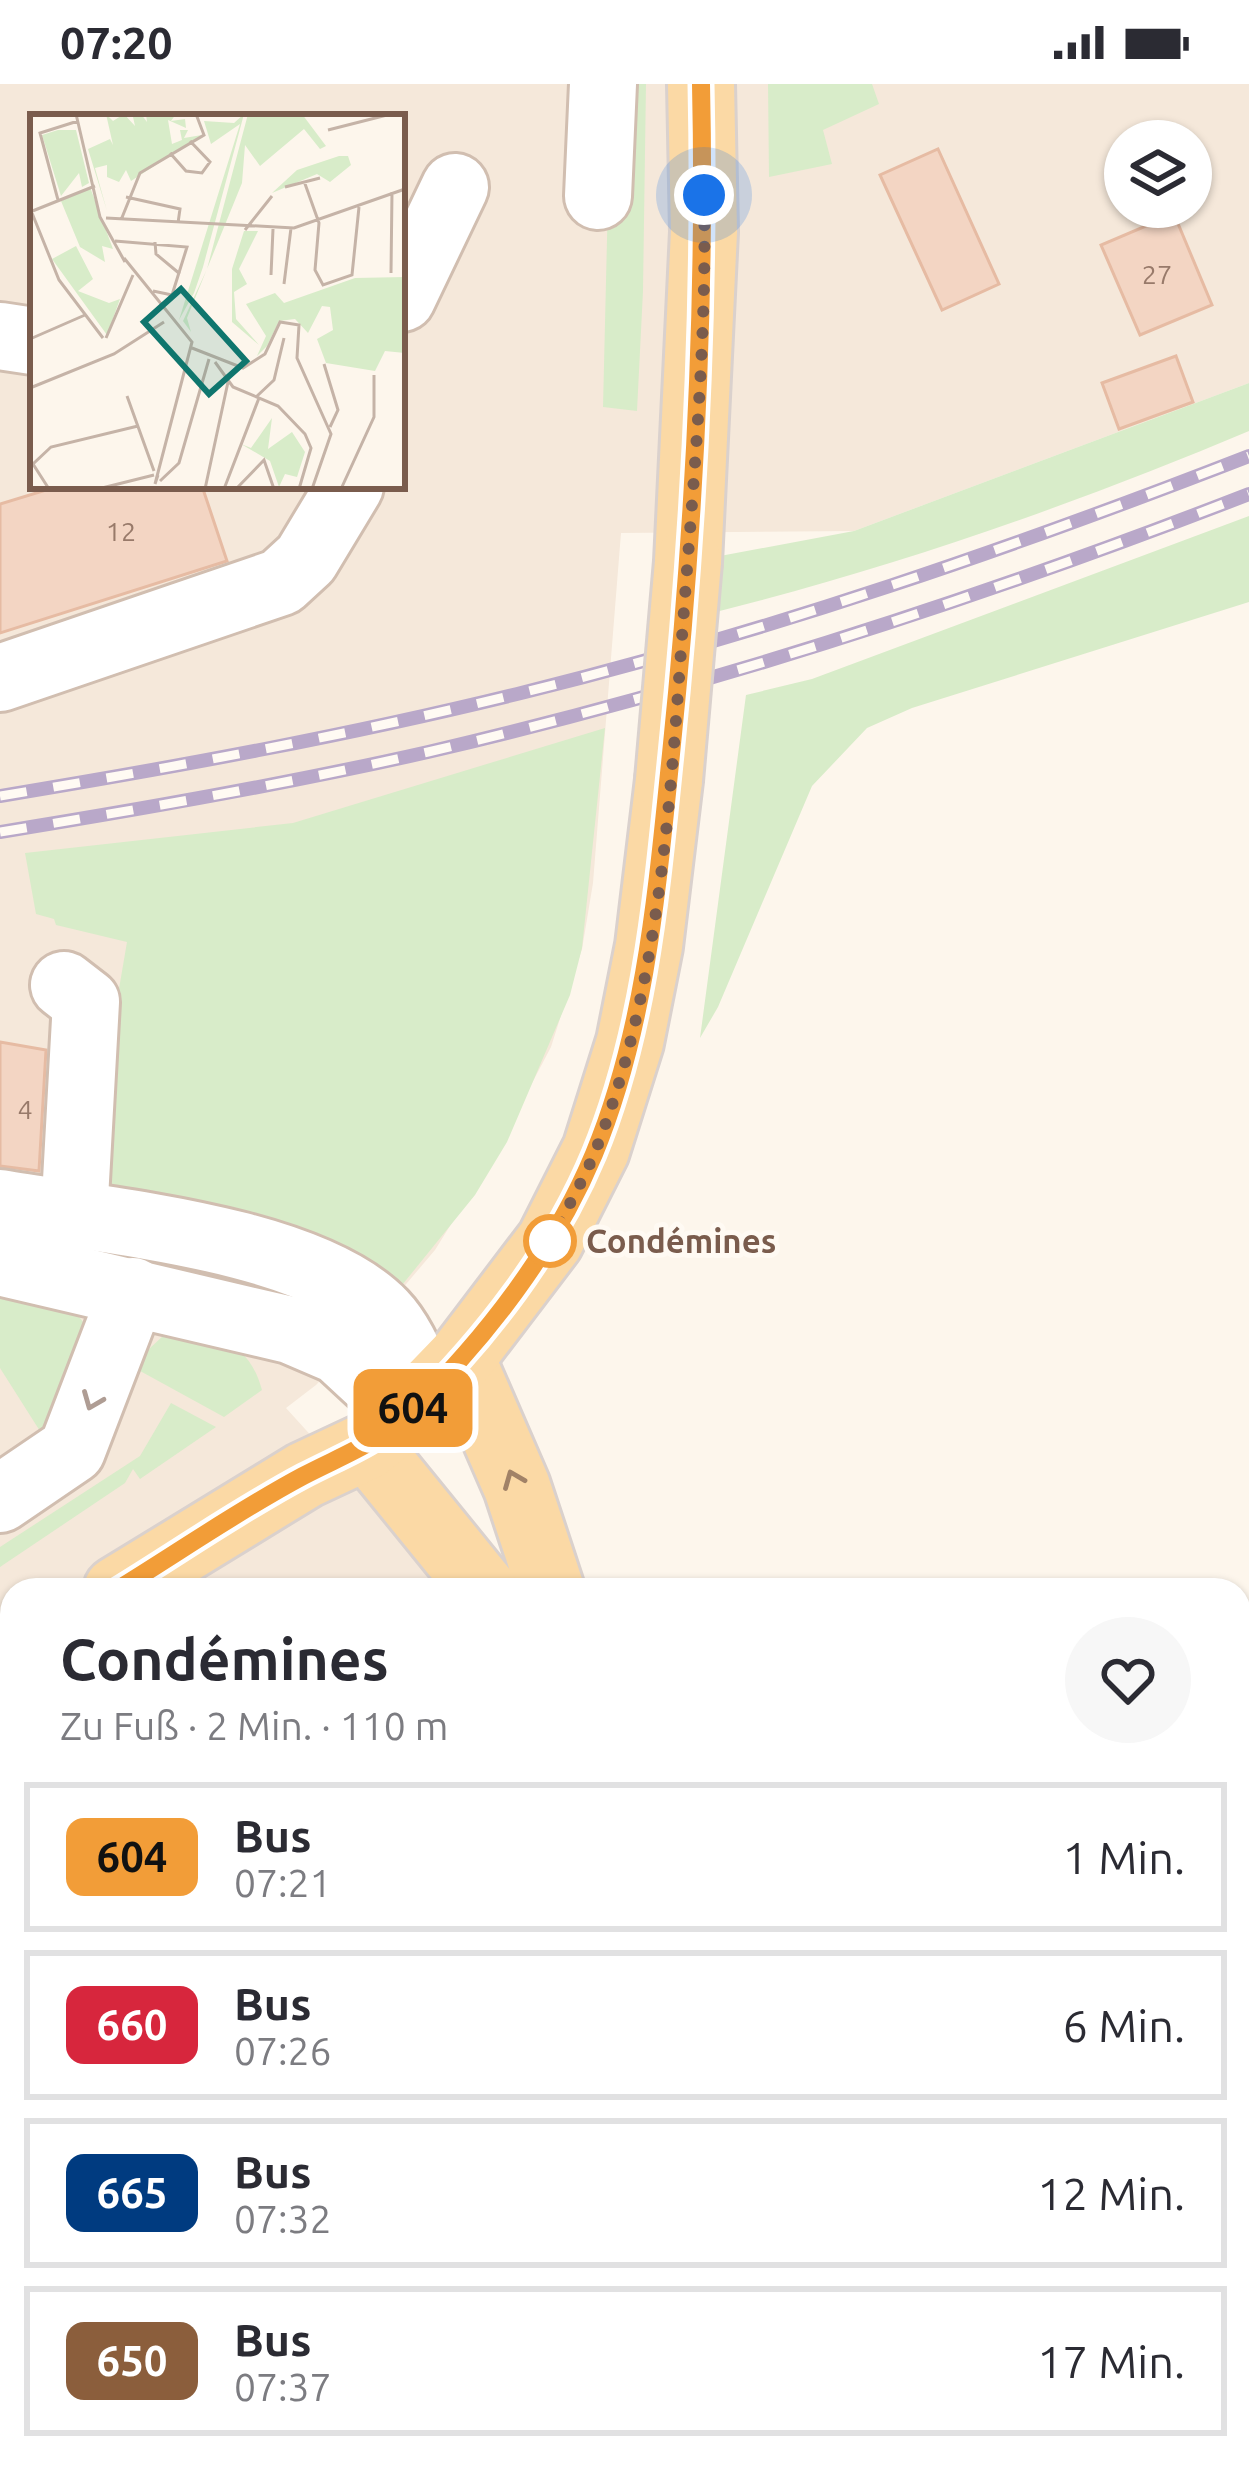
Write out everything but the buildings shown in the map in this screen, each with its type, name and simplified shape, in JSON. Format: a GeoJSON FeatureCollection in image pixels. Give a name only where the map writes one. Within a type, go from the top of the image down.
{"type":"FeatureCollection","features":[{"type":"Feature","properties":{"kind":"main road"},"geometry":{"type":"LineString","coordinates":[[137,1578],[415,1403],[550,1241],[596,1150],[634,1022],[649,946],[669,780],[688,562],[704,232],[701,84]]}},
{"type":"Feature","properties":{"kind":"main road"},"geometry":{"type":"LineString","coordinates":[[415,1403],[480,1578]]}},
{"type":"Feature","properties":{"kind":"main road"},"geometry":{"type":"LineString","coordinates":[[415,1403],[517,1487],[547,1578]]}},
{"type":"Feature","properties":{"kind":"street"},"geometry":{"type":"LineString","coordinates":[[598,196],[603,84]]}},
{"type":"Feature","properties":{"kind":"street"},"geometry":{"type":"LineString","coordinates":[[405,292],[455,187]]}},
{"type":"Feature","properties":{"kind":"street"},"geometry":{"type":"LineString","coordinates":[[0,336],[30,341]]}},
{"type":"Feature","properties":{"kind":"street"},"geometry":{"type":"LineString","coordinates":[[0,678],[281,582],[306,559],[348,489]]}},
{"type":"Feature","properties":{"kind":"street"},"geometry":{"type":"LineString","coordinates":[[64,985],[86,1002],[74,1216]]}},
{"type":"Feature","properties":{"kind":"street"},"geometry":{"type":"LineString","coordinates":[[0,1204],[232,1244],[322,1271],[384,1315],[397,1330],[415,1403]]}},
{"type":"Feature","properties":{"kind":"street"},"geometry":{"type":"LineString","coordinates":[[0,1262],[290,1330],[339,1351],[415,1403]]}},
{"type":"Feature","properties":{"kind":"street"},"geometry":{"type":"LineString","coordinates":[[0,1499],[72,1450],[133,1291]]}},
{"type":"Feature","properties":{"kind":"shaded area"},"geometry":{"type":"Polygon","coordinates":[[[0,84],[1249,84],[1249,383],[854,531],[621,533],[593,883],[582,949],[551,1047],[494,1155],[435,1250],[316,1385],[286,1408],[440,1578],[0,1578],[0,84]]]}},
{"type":"Feature","properties":{"kind":"green space"},"geometry":{"type":"Polygon","coordinates":[[[621,84],[646,84],[637,411],[603,407],[608,197],[621,84]]]}},
{"type":"Feature","properties":{"kind":"green space"},"geometry":{"type":"Polygon","coordinates":[[[768,84],[872,84],[879,104],[823,130],[832,164],[769,177],[768,84]]]}},
{"type":"Feature","properties":{"kind":"green space"},"geometry":{"type":"Polygon","coordinates":[[[1249,383],[1249,431],[970,537],[683,620],[688,562],[854,531],[1249,383]]]}},
{"type":"Feature","properties":{"kind":"green space"},"geometry":{"type":"Polygon","coordinates":[[[1249,516],[1249,602],[912,708],[867,728],[812,786],[718,1007],[700,1038],[746,695],[812,679],[1249,516]]]}},
{"type":"Feature","properties":{"kind":"green space"},"geometry":{"type":"Polygon","coordinates":[[[605,728],[582,948],[570,995],[507,1142],[475,1195],[394,1295],[101,1184],[92,1147],[127,942],[56,925],[54,919],[36,914],[25,853],[293,823],[605,728]]]}},
{"type":"Feature","properties":{"kind":"green space"},"geometry":{"type":"Polygon","coordinates":[[[0,1290],[63,1305],[82,1320],[88,1332],[45,1439],[0,1368],[0,1290]]]}},
{"type":"Feature","properties":{"kind":"green space"},"geometry":{"type":"Polygon","coordinates":[[[165,1334],[213,1340],[237,1350],[247,1359],[262,1390],[224,1417],[131,1366],[165,1334]]]}},
{"type":"Feature","properties":{"kind":"green space"},"geometry":{"type":"Polygon","coordinates":[[[171,1403],[216,1427],[140,1479],[133,1469],[125,1483],[0,1567],[0,1547],[140,1456],[171,1403]]]}},
{"type":"Feature","properties":{"kind":"railway"},"geometry":{"type":"LineString","coordinates":[[0,796],[329,736],[617,668],[891,586],[1249,456]]}},
{"type":"Feature","properties":{"kind":"railway"},"geometry":{"type":"LineString","coordinates":[[0,832],[375,764],[637,699],[945,604],[1249,494]]}},
{"type":"Feature","properties":{"kind":"bus line","name":"604"},"geometry":{"type":"LineString","coordinates":[[137,1578],[305,1475],[367,1446],[407,1414],[461,1358],[550,1241],[596,1150],[630,1042],[663,844],[697,428],[704,232],[701,84]]}},
{"type":"Feature","properties":{"kind":"place","name":"Condémines"},"geometry":{"type":"Point","coordinates":[550,1241]}},
{"type":"Feature","properties":{"kind":"route"},"geometry":{"type":"LineString","coordinates":[[550,1241],[596,1150],[630,1042],[649,946],[663,844],[691,517],[704,195]]}}]}
